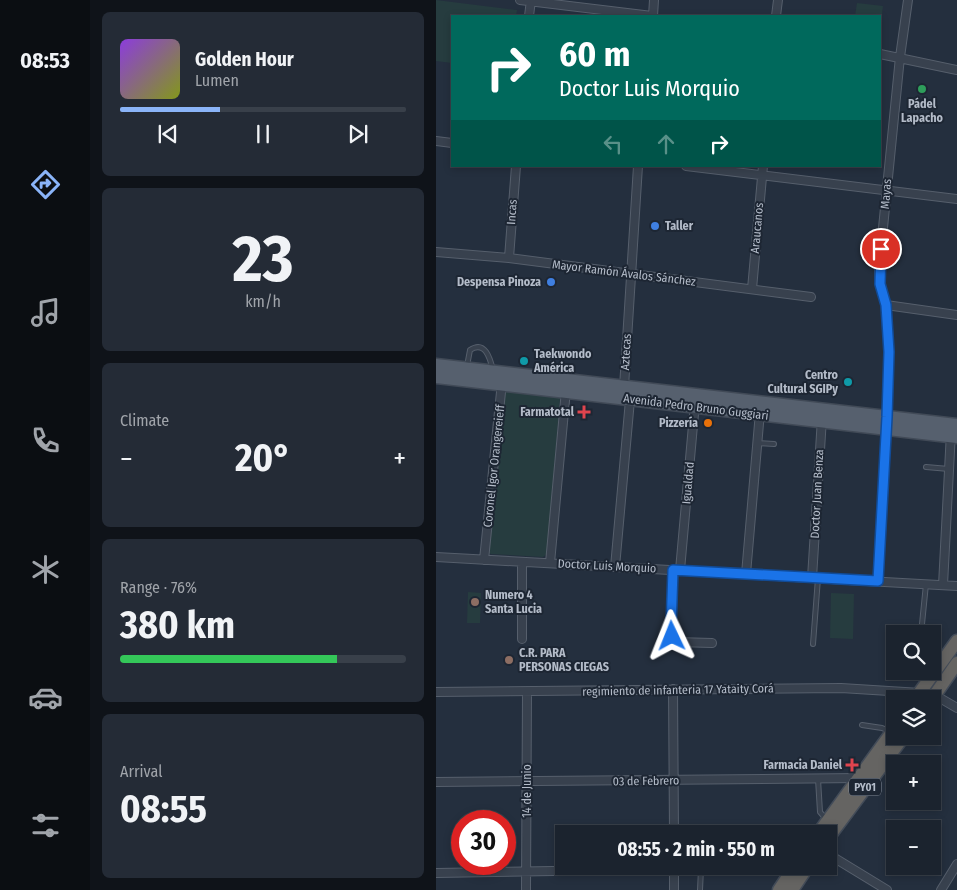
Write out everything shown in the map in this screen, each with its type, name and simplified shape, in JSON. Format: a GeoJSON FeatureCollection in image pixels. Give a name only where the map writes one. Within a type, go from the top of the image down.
{"type":"FeatureCollection","features":[{"type":"Feature","properties":{"kind":"highway"},"geometry":{"type":"LineString","coordinates":[[922,690],[957,641]]}},
{"type":"Feature","properties":{"kind":"highway"},"geometry":{"type":"LineString","coordinates":[[939,690],[957,663]]}},
{"type":"Feature","properties":{"kind":"highway","name":"PY01"},"geometry":{"type":"LineString","coordinates":[[824,825],[856,778],[886,744]]}},
{"type":"Feature","properties":{"kind":"highway","name":"PY01"},"geometry":{"type":"LineString","coordinates":[[837,826],[872,778],[890,745]]}},
{"type":"Feature","properties":{"kind":"highway"},"geometry":{"type":"LineString","coordinates":[[779,890],[794,875]]}},
{"type":"Feature","properties":{"kind":"highway"},"geometry":{"type":"LineString","coordinates":[[792,890],[798,875]]}},
{"type":"Feature","properties":{"kind":"main road","name":"Avenida Pedro Bruno Guggiari"},"geometry":{"type":"LineString","coordinates":[[436,366],[467,369],[500,377],[567,386],[630,400],[696,401]]}},
{"type":"Feature","properties":{"kind":"main road","name":"Avenida Pedro Bruno Guggiari"},"geometry":{"type":"LineString","coordinates":[[436,377],[500,377]]}},
{"type":"Feature","properties":{"kind":"main road","name":"Avenida Pedro Bruno Guggiari"},"geometry":{"type":"LineString","coordinates":[[567,386],[624,387],[696,401],[954,431]]}},
{"type":"Feature","properties":{"kind":"street"},"geometry":{"type":"LineString","coordinates":[[520,0],[600,13],[635,15]]}},
{"type":"Feature","properties":{"kind":"street"},"geometry":{"type":"LineString","coordinates":[[652,15],[654,0]]}},
{"type":"Feature","properties":{"kind":"street"},"geometry":{"type":"LineString","coordinates":[[776,15],[778,0]]}},
{"type":"Feature","properties":{"kind":"street","name":"Mayas"},"geometry":{"type":"LineString","coordinates":[[878,581],[889,352],[886,305],[880,284],[879,268],[900,57],[908,0]]}},
{"type":"Feature","properties":{"kind":"street"},"geometry":{"type":"LineString","coordinates":[[529,15],[531,1]]}},
{"type":"Feature","properties":{"kind":"street"},"geometry":{"type":"LineString","coordinates":[[881,54],[957,70]]}},
{"type":"Feature","properties":{"kind":"street"},"geometry":{"type":"LineString","coordinates":[[436,141],[451,142]]}},
{"type":"Feature","properties":{"kind":"street","name":"Incas"},"geometry":{"type":"LineString","coordinates":[[509,258],[516,167]]}},
{"type":"Feature","properties":{"kind":"street","name":"Aztecas"},"geometry":{"type":"LineString","coordinates":[[615,567],[630,400],[624,387],[638,167]]}},
{"type":"Feature","properties":{"kind":"street"},"geometry":{"type":"LineString","coordinates":[[705,167],[762,170],[886,191],[957,199]]}},
{"type":"Feature","properties":{"kind":"street","name":"Araucanos"},"geometry":{"type":"LineString","coordinates":[[752,289],[762,170]]}},
{"type":"Feature","properties":{"kind":"street","name":"Mayor Ramón Ávalos Sánchez"},"geometry":{"type":"LineString","coordinates":[[436,252],[509,258],[811,297]]}},
{"type":"Feature","properties":{"kind":"street"},"geometry":{"type":"LineString","coordinates":[[886,305],[957,315]]}},
{"type":"Feature","properties":{"kind":"street","name":"Coronel Igor Orangereieff"},"geometry":{"type":"LineString","coordinates":[[484,560],[500,377]]}},
{"type":"Feature","properties":{"kind":"street"},"geometry":{"type":"LineString","coordinates":[[550,563],[567,386]]}},
{"type":"Feature","properties":{"kind":"street","name":"Igualdad"},"geometry":{"type":"LineString","coordinates":[[696,401],[671,628],[672,636],[676,642],[712,643]]}},
{"type":"Feature","properties":{"kind":"street"},"geometry":{"type":"LineString","coordinates":[[746,574],[760,409]]}},
{"type":"Feature","properties":{"kind":"street","name":"Doctor Juan Benza"},"geometry":{"type":"LineString","coordinates":[[815,578],[822,416]]}},
{"type":"Feature","properties":{"kind":"street"},"geometry":{"type":"LineString","coordinates":[[943,585],[949,469],[954,431]]}},
{"type":"Feature","properties":{"kind":"street","name":"Doctor Luis Morquio"},"geometry":{"type":"LineString","coordinates":[[436,557],[957,586]]}},
{"type":"Feature","properties":{"kind":"street"},"geometry":{"type":"LineString","coordinates":[[522,562],[522,639]]}},
{"type":"Feature","properties":{"kind":"street","name":"regimiento de infanteria 17 Yataity Corá"},"geometry":{"type":"LineString","coordinates":[[436,692],[841,688],[886,693]]}},
{"type":"Feature","properties":{"kind":"street"},"geometry":{"type":"LineString","coordinates":[[673,689],[674,825]]}},
{"type":"Feature","properties":{"kind":"street","name":"14 de Junio"},"geometry":{"type":"LineString","coordinates":[[526,890],[527,692]]}},
{"type":"Feature","properties":{"kind":"street"},"geometry":{"type":"LineString","coordinates":[[941,700],[957,708]]}},
{"type":"Feature","properties":{"kind":"street","name":"03 de Febrero"},"geometry":{"type":"LineString","coordinates":[[436,782],[872,778]]}},
{"type":"Feature","properties":{"kind":"street"},"geometry":{"type":"LineString","coordinates":[[837,859],[887,890]]}},
{"type":"Feature","properties":{"kind":"street"},"geometry":{"type":"LineString","coordinates":[[941,890],[957,864]]}},
{"type":"Feature","properties":{"kind":"street"},"geometry":{"type":"LineString","coordinates":[[436,873],[555,871]]}},
{"type":"Feature","properties":{"kind":"street"},"geometry":{"type":"LineString","coordinates":[[674,875],[674,890]]}},
{"type":"Feature","properties":{"kind":"lane"},"geometry":{"type":"LineString","coordinates":[[467,369],[470,350],[475,347],[482,347],[487,351],[500,377]]}},
{"type":"Feature","properties":{"kind":"lane"},"geometry":{"type":"LineString","coordinates":[[757,443],[774,444]]}},
{"type":"Feature","properties":{"kind":"lane"},"geometry":{"type":"LineString","coordinates":[[926,467],[949,469]]}},
{"type":"Feature","properties":{"kind":"lane","name":"Doctor Juan Benza"},"geometry":{"type":"LineString","coordinates":[[813,644],[815,578]]}},
{"type":"Feature","properties":{"kind":"lane"},"geometry":{"type":"LineString","coordinates":[[922,625],[926,584]]}},
{"type":"Feature","properties":{"kind":"lane"},"geometry":{"type":"LineString","coordinates":[[862,724],[886,729]]}},
{"type":"Feature","properties":{"kind":"lane"},"geometry":{"type":"LineString","coordinates":[[818,779],[820,812],[827,820]]}},
{"type":"Feature","properties":{"kind":"lane"},"geometry":{"type":"LineString","coordinates":[[700,890],[701,875]]}},
{"type":"Feature","properties":{"kind":"green space"},"geometry":{"type":"Polygon","coordinates":[[[436,0],[517,10],[516,15],[451,15],[451,63],[436,61],[436,0]]]}},
{"type":"Feature","properties":{"kind":"green space"},"geometry":{"type":"Polygon","coordinates":[[[857,3],[883,6],[881,22],[881,15],[855,15],[857,3]]]}},
{"type":"Feature","properties":{"kind":"green space"},"geometry":{"type":"Polygon","coordinates":[[[504,391],[559,397],[560,399],[547,554],[543,557],[491,554],[488,552],[504,391]]]}},
{"type":"Feature","properties":{"kind":"green space"},"geometry":{"type":"Polygon","coordinates":[[[468,592],[481,593],[480,623],[467,623],[468,592]]]}},
{"type":"Feature","properties":{"kind":"green space"},"geometry":{"type":"Polygon","coordinates":[[[831,593],[854,594],[853,639],[830,638],[831,593]]]}},
{"type":"Feature","properties":{"kind":"place","name":"Pádel Lapacho"},"geometry":{"type":"Point","coordinates":[922,89]}},
{"type":"Feature","properties":{"kind":"place","name":"Taller"},"geometry":{"type":"Point","coordinates":[655,226]}},
{"type":"Feature","properties":{"kind":"place","name":"Despensa Pinoza"},"geometry":{"type":"Point","coordinates":[551,282]}},
{"type":"Feature","properties":{"kind":"place","name":"Taekwondo América"},"geometry":{"type":"Point","coordinates":[524,361]}},
{"type":"Feature","properties":{"kind":"place","name":"Centro Cultural SGIPy"},"geometry":{"type":"Point","coordinates":[848,382]}},
{"type":"Feature","properties":{"kind":"place","name":"Farmatotal"},"geometry":{"type":"Point","coordinates":[584,412]}},
{"type":"Feature","properties":{"kind":"place","name":"Pizzería"},"geometry":{"type":"Point","coordinates":[708,423]}},
{"type":"Feature","properties":{"kind":"place","name":"Numero 4 Santa Lucia"},"geometry":{"type":"Point","coordinates":[475,602]}},
{"type":"Feature","properties":{"kind":"place","name":"C.R. PARA PERSONAS CIEGAS"},"geometry":{"type":"Point","coordinates":[509,660]}},
{"type":"Feature","properties":{"kind":"place","name":"Farmacia Daniel"},"geometry":{"type":"Point","coordinates":[852,765]}},
{"type":"Feature","properties":{"kind":"route"},"geometry":{"type":"LineString","coordinates":[[672,636],[673,570],[878,581],[889,352],[886,305],[880,284],[881,249]]}}]}
